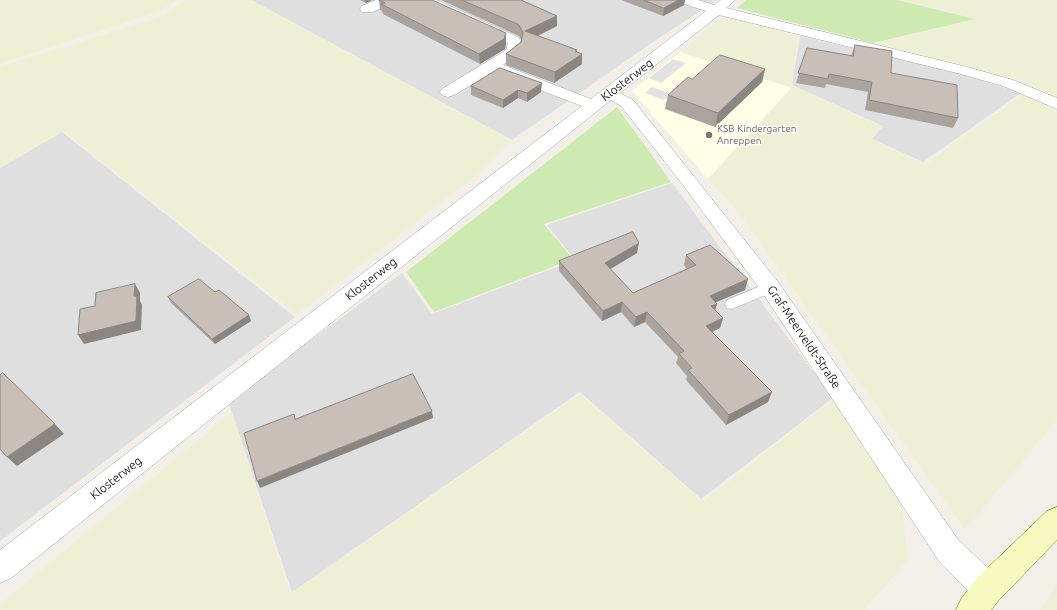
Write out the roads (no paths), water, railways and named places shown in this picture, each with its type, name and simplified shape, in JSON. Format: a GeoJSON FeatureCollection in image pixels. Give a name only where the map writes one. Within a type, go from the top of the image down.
{"type":"FeatureCollection","features":[{"type":"Feature","properties":{"kind":"main road","name":"Graf-Meerveldt-Straße"},"geometry":{"type":"LineString","coordinates":[[980,600],[1057,520]]}},
{"type":"Feature","properties":{"kind":"street"},"geometry":{"type":"LineString","coordinates":[[367,9],[387,0]]}},
{"type":"Feature","properties":{"kind":"street"},"geometry":{"type":"LineString","coordinates":[[426,0],[513,40],[515,43],[513,52],[448,92]]}},
{"type":"Feature","properties":{"kind":"street"},"geometry":{"type":"LineString","coordinates":[[686,0],[962,70],[1008,83],[1057,104]]}},
{"type":"Feature","properties":{"kind":"street","name":"Klosterweg"},"geometry":{"type":"LineString","coordinates":[[0,568],[729,0]]}},
{"type":"Feature","properties":{"kind":"street","name":"Graf-Meerveldt-Straße"},"geometry":{"type":"LineString","coordinates":[[492,66],[601,99],[626,103],[689,181],[770,287],[949,551],[980,600]]}},
{"type":"Feature","properties":{"kind":"lane"},"geometry":{"type":"LineString","coordinates":[[732,304],[770,287]]}},
{"type":"Feature","properties":{"kind":"place","name":"KSB Kindergarten Anreppen"},"geometry":{"type":"Point","coordinates":[709,135]}}]}
